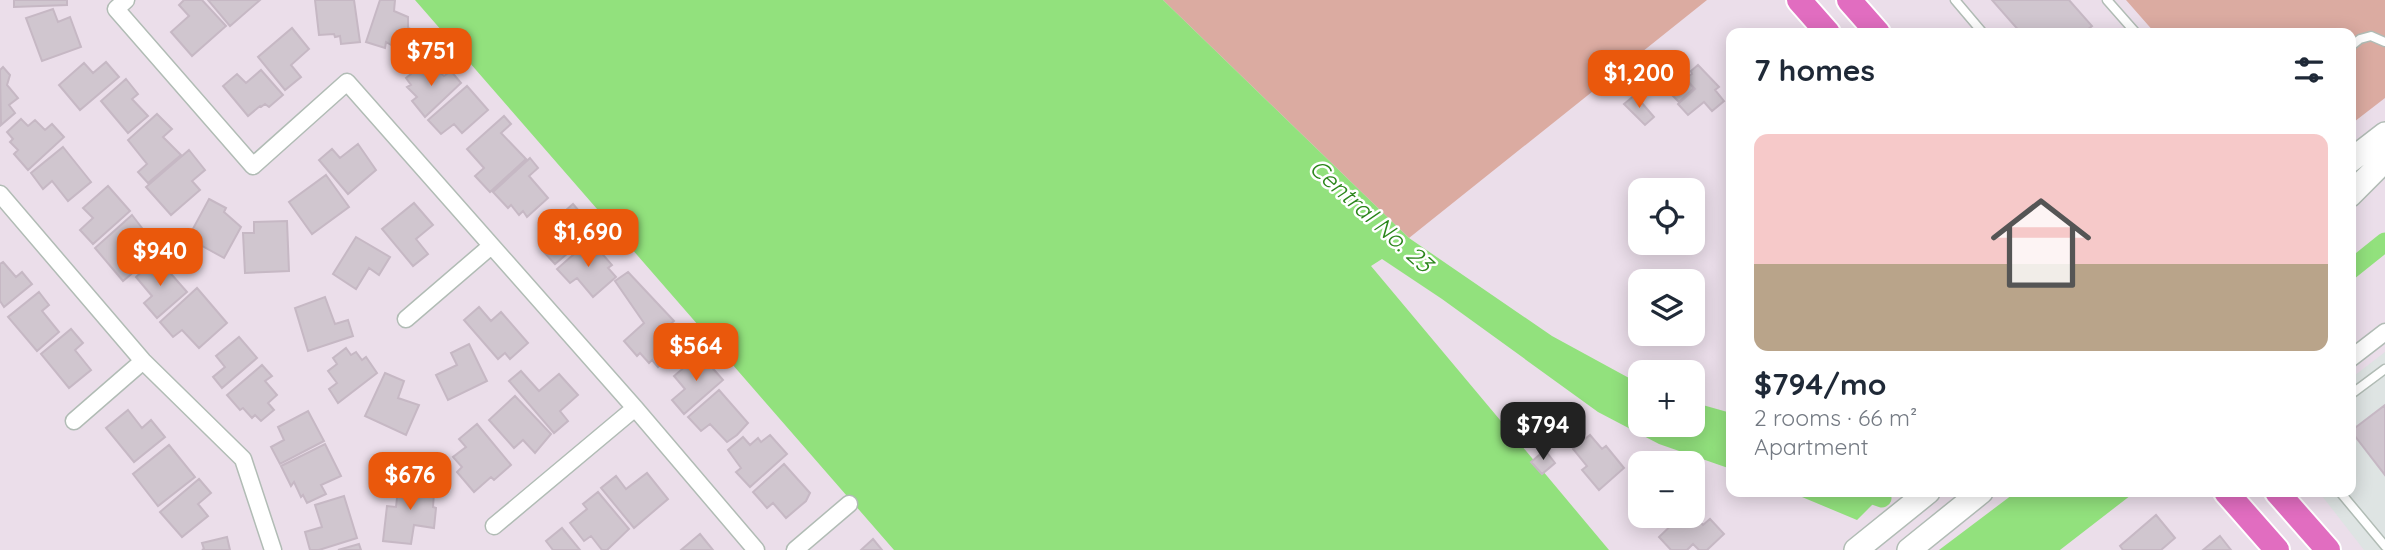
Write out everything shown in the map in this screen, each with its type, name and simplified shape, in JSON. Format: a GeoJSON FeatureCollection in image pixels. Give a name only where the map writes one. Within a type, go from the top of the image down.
{"type":"FeatureCollection","features":[{"type":"Feature","properties":{"kind":"main road"},"geometry":{"type":"LineString","coordinates":[[1799,0],[1824,28]]}},
{"type":"Feature","properties":{"kind":"main road"},"geometry":{"type":"LineString","coordinates":[[1849,0],[1874,28]]}},
{"type":"Feature","properties":{"kind":"main road"},"geometry":{"type":"LineString","coordinates":[[2356,156],[2385,134]]}},
{"type":"Feature","properties":{"kind":"main road"},"geometry":{"type":"LineString","coordinates":[[2356,189],[2385,160]]}},
{"type":"Feature","properties":{"kind":"main road"},"geometry":{"type":"LineString","coordinates":[[2356,199],[2385,177]]}},
{"type":"Feature","properties":{"kind":"main road"},"geometry":{"type":"LineString","coordinates":[[1856,550],[1921,497]]}},
{"type":"Feature","properties":{"kind":"main road"},"geometry":{"type":"LineString","coordinates":[[1909,550],[1975,497]]}},
{"type":"Feature","properties":{"kind":"main road"},"geometry":{"type":"LineString","coordinates":[[2229,497],[2277,550]]}},
{"type":"Feature","properties":{"kind":"main road"},"geometry":{"type":"LineString","coordinates":[[2281,497],[2328,550]]}},
{"type":"Feature","properties":{"kind":"street"},"geometry":{"type":"LineString","coordinates":[[121,4],[253,166],[347,82],[635,408],[756,550]]}},
{"type":"Feature","properties":{"kind":"street"},"geometry":{"type":"LineString","coordinates":[[0,194],[144,361],[243,459],[273,550]]}},
{"type":"Feature","properties":{"kind":"street"},"geometry":{"type":"LineString","coordinates":[[406,319],[491,246]]}},
{"type":"Feature","properties":{"kind":"street"},"geometry":{"type":"LineString","coordinates":[[2356,354],[2385,332]]}},
{"type":"Feature","properties":{"kind":"street"},"geometry":{"type":"LineString","coordinates":[[74,421],[144,361]]}},
{"type":"Feature","properties":{"kind":"street"},"geometry":{"type":"LineString","coordinates":[[494,526],[635,408]]}},
{"type":"Feature","properties":{"kind":"street"},"geometry":{"type":"LineString","coordinates":[[795,550],[849,504]]}},
{"type":"Feature","properties":{"kind":"lane"},"geometry":{"type":"LineString","coordinates":[[1955,0],[1979,28]]}},
{"type":"Feature","properties":{"kind":"lane"},"geometry":{"type":"LineString","coordinates":[[2106,0],[2131,28]]}},
{"type":"Feature","properties":{"kind":"lane"},"geometry":{"type":"LineString","coordinates":[[2356,42],[2371,36],[2385,42]]}},
{"type":"Feature","properties":{"kind":"lane"},"geometry":{"type":"LineString","coordinates":[[2356,391],[2385,369]]}},
{"type":"Feature","properties":{"kind":"lane"},"geometry":{"type":"LineString","coordinates":[[2344,497],[2385,545]]}},
{"type":"Feature","properties":{"kind":"shaded area"},"geometry":{"type":"Polygon","coordinates":[[[1163,0],[1707,0],[1409,238],[1163,0]]]}},
{"type":"Feature","properties":{"kind":"shaded area"},"geometry":{"type":"Polygon","coordinates":[[[2126,0],[2385,0],[2385,98],[2356,120],[2356,28],[2151,28],[2126,0]]]}},
{"type":"Feature","properties":{"kind":"shaded area"},"geometry":{"type":"Polygon","coordinates":[[[2385,352],[2385,550],[2364,550],[2323,497],[2356,497],[2356,374],[2385,352]]]}},
{"type":"Feature","properties":{"kind":"water"},"geometry":{"type":"Polygon","coordinates":[[[415,0],[1163,0],[1409,238],[1552,336],[1628,377],[1628,428],[1598,412],[1382,259],[1371,266],[1609,550],[894,550],[415,0]]]}},
{"type":"Feature","properties":{"kind":"water"},"geometry":{"type":"Polygon","coordinates":[[[1705,406],[1726,412],[1726,467],[1705,460],[1705,451],[1679,451],[1646,437],[1705,437],[1705,406]]]}},
{"type":"Feature","properties":{"kind":"water"},"geometry":{"type":"Polygon","coordinates":[[[1802,497],[1880,497],[1857,520],[1802,497]]]}},
{"type":"Feature","properties":{"kind":"water"},"geometry":{"type":"Polygon","coordinates":[[[2009,497],[2129,497],[2060,550],[1939,550],[2009,497]]]}},
{"type":"Feature","properties":{"kind":"building"},"geometry":{"type":"Polygon","coordinates":[[[14,0],[67,0],[67,5],[14,7],[14,0]]]}},
{"type":"Feature","properties":{"kind":"building"},"geometry":{"type":"Polygon","coordinates":[[[184,0],[202,0],[226,26],[192,56],[171,32],[189,16],[179,5],[184,0]]]}},
{"type":"Feature","properties":{"kind":"building"},"geometry":{"type":"Polygon","coordinates":[[[208,0],[260,0],[230,26],[208,0]]]}},
{"type":"Feature","properties":{"kind":"building"},"geometry":{"type":"Polygon","coordinates":[[[315,0],[354,0],[360,42],[341,44],[340,36],[319,35],[315,0]]]}},
{"type":"Feature","properties":{"kind":"building"},"geometry":{"type":"Polygon","coordinates":[[[380,0],[395,0],[394,11],[408,17],[408,28],[413,30],[409,48],[398,44],[398,49],[386,42],[385,48],[366,42],[380,0]]]}},
{"type":"Feature","properties":{"kind":"building"},"geometry":{"type":"Polygon","coordinates":[[[1992,0],[2069,0],[2092,26],[2089,28],[2017,28],[1992,0]]]}},
{"type":"Feature","properties":{"kind":"building"},"geometry":{"type":"Polygon","coordinates":[[[53,9],[58,22],[70,17],[81,47],[42,61],[26,18],[53,9]]]}},
{"type":"Feature","properties":{"kind":"building"},"geometry":{"type":"Polygon","coordinates":[[[292,28],[309,49],[291,65],[301,77],[285,90],[258,57],[292,28]]]}},
{"type":"Feature","properties":{"kind":"building"},"geometry":{"type":"Polygon","coordinates":[[[106,62],[119,77],[80,110],[59,85],[84,63],[93,73],[106,62]]]}},
{"type":"Feature","properties":{"kind":"building"},"geometry":{"type":"Polygon","coordinates":[[[1698,65],[1719,87],[1715,90],[1724,101],[1712,111],[1704,102],[1688,115],[1678,104],[1695,89],[1685,78],[1692,74],[1691,71],[1698,65]]]}},
{"type":"Feature","properties":{"kind":"building"},"geometry":{"type":"Polygon","coordinates":[[[421,66],[427,71],[432,66],[444,76],[451,71],[461,83],[425,117],[412,101],[417,97],[407,87],[411,85],[406,78],[421,66]]]}},
{"type":"Feature","properties":{"kind":"building"},"geometry":{"type":"Polygon","coordinates":[[[3,67],[10,75],[7,85],[18,98],[9,105],[15,113],[1,125],[0,70],[3,67]]]}},
{"type":"Feature","properties":{"kind":"building"},"geometry":{"type":"Polygon","coordinates":[[[261,70],[283,95],[269,107],[265,104],[260,106],[248,116],[223,86],[237,74],[246,83],[261,70]]]}},
{"type":"Feature","properties":{"kind":"building"},"geometry":{"type":"Polygon","coordinates":[[[126,79],[138,94],[132,99],[148,116],[128,133],[101,101],[126,79]]]}},
{"type":"Feature","properties":{"kind":"building"},"geometry":{"type":"Polygon","coordinates":[[[1675,80],[1683,89],[1689,83],[1694,88],[1679,102],[1666,89],[1675,80]]]}},
{"type":"Feature","properties":{"kind":"building"},"geometry":{"type":"Polygon","coordinates":[[[467,86],[488,110],[462,133],[454,124],[441,134],[428,120],[467,86]]]}},
{"type":"Feature","properties":{"kind":"building"},"geometry":{"type":"Polygon","coordinates":[[[1635,95],[1654,117],[1645,125],[1624,104],[1635,95]]]}},
{"type":"Feature","properties":{"kind":"building"},"geometry":{"type":"Polygon","coordinates":[[[157,114],[172,129],[163,137],[181,155],[148,183],[138,172],[147,164],[128,140],[157,114]]]}},
{"type":"Feature","properties":{"kind":"building"},"geometry":{"type":"Polygon","coordinates":[[[504,116],[511,124],[501,133],[526,159],[490,192],[475,176],[484,168],[467,149],[504,116]]]}},
{"type":"Feature","properties":{"kind":"building"},"geometry":{"type":"Polygon","coordinates":[[[21,119],[28,126],[35,120],[45,130],[52,124],[64,137],[28,170],[14,154],[18,150],[10,142],[13,139],[7,132],[21,119]]]}},
{"type":"Feature","properties":{"kind":"building"},"geometry":{"type":"Polygon","coordinates":[[[358,144],[376,170],[348,194],[319,160],[332,149],[340,158],[358,144]]]}},
{"type":"Feature","properties":{"kind":"building"},"geometry":{"type":"Polygon","coordinates":[[[63,147],[91,182],[68,201],[52,181],[43,189],[31,173],[63,147]]]}},
{"type":"Feature","properties":{"kind":"building"},"geometry":{"type":"Polygon","coordinates":[[[189,150],[205,170],[192,181],[200,190],[171,215],[146,187],[189,150]]]}},
{"type":"Feature","properties":{"kind":"building"},"geometry":{"type":"Polygon","coordinates":[[[530,158],[538,168],[529,176],[548,198],[527,217],[523,211],[519,215],[511,205],[508,208],[493,192],[530,158]]]}},
{"type":"Feature","properties":{"kind":"building"},"geometry":{"type":"Polygon","coordinates":[[[326,175],[349,207],[312,234],[289,202],[326,175]]]}},
{"type":"Feature","properties":{"kind":"building"},"geometry":{"type":"Polygon","coordinates":[[[108,186],[130,211],[93,244],[80,230],[93,218],[83,208],[108,186]]]}},
{"type":"Feature","properties":{"kind":"building"},"geometry":{"type":"Polygon","coordinates":[[[209,199],[226,208],[224,212],[241,227],[224,258],[188,238],[209,199]]]}},
{"type":"Feature","properties":{"kind":"building"},"geometry":{"type":"Polygon","coordinates":[[[414,203],[433,225],[416,239],[428,254],[413,266],[382,229],[414,203]]]}},
{"type":"Feature","properties":{"kind":"building"},"geometry":{"type":"Polygon","coordinates":[[[573,204],[595,230],[555,264],[542,250],[555,239],[546,228],[573,204]]]}},
{"type":"Feature","properties":{"kind":"building"},"geometry":{"type":"Polygon","coordinates":[[[132,215],[142,228],[136,233],[155,254],[123,281],[95,248],[132,215]]]}},
{"type":"Feature","properties":{"kind":"building"},"geometry":{"type":"Polygon","coordinates":[[[287,221],[289,271],[245,273],[243,233],[254,233],[254,222],[287,221]]]}},
{"type":"Feature","properties":{"kind":"building"},"geometry":{"type":"Polygon","coordinates":[[[356,237],[390,257],[379,275],[369,268],[356,289],[333,274],[356,237]]]}},
{"type":"Feature","properties":{"kind":"building"},"geometry":{"type":"Polygon","coordinates":[[[590,240],[612,265],[608,268],[616,277],[593,297],[577,278],[570,283],[557,269],[590,240]]]}},
{"type":"Feature","properties":{"kind":"building"},"geometry":{"type":"Polygon","coordinates":[[[157,258],[187,292],[157,318],[144,303],[152,296],[136,277],[157,258]]]}},
{"type":"Feature","properties":{"kind":"building"},"geometry":{"type":"Polygon","coordinates":[[[3,262],[16,277],[22,272],[32,284],[4,307],[0,301],[0,264],[3,262]]]}},
{"type":"Feature","properties":{"kind":"building"},"geometry":{"type":"Polygon","coordinates":[[[628,272],[674,321],[666,328],[682,345],[658,367],[652,360],[649,363],[640,353],[637,356],[624,341],[644,323],[615,281],[628,272]]]}},
{"type":"Feature","properties":{"kind":"building"},"geometry":{"type":"Polygon","coordinates":[[[197,288],[227,323],[199,348],[182,330],[173,337],[160,322],[197,288]]]}},
{"type":"Feature","properties":{"kind":"building"},"geometry":{"type":"Polygon","coordinates":[[[39,292],[49,305],[42,311],[59,332],[37,351],[8,317],[39,292]]]}},
{"type":"Feature","properties":{"kind":"building"},"geometry":{"type":"Polygon","coordinates":[[[325,297],[335,324],[348,320],[353,336],[308,351],[295,308],[325,297]]]}},
{"type":"Feature","properties":{"kind":"building"},"geometry":{"type":"Polygon","coordinates":[[[479,307],[491,321],[501,312],[528,343],[510,359],[505,353],[498,359],[464,320],[479,307]]]}},
{"type":"Feature","properties":{"kind":"building"},"geometry":{"type":"Polygon","coordinates":[[[71,329],[83,343],[75,350],[91,370],[69,388],[41,354],[71,329]]]}},
{"type":"Feature","properties":{"kind":"building"},"geometry":{"type":"Polygon","coordinates":[[[239,337],[257,358],[222,388],[213,377],[225,367],[216,356],[239,337]]]}},
{"type":"Feature","properties":{"kind":"building"},"geometry":{"type":"Polygon","coordinates":[[[469,344],[487,381],[448,400],[436,375],[457,365],[451,353],[469,344]]]}},
{"type":"Feature","properties":{"kind":"building"},"geometry":{"type":"Polygon","coordinates":[[[346,348],[351,355],[356,352],[362,360],[366,357],[377,373],[338,403],[329,389],[337,383],[328,371],[337,364],[333,358],[346,348]]]}},
{"type":"Feature","properties":{"kind":"building"},"geometry":{"type":"Polygon","coordinates":[[[700,354],[723,380],[684,414],[672,400],[685,389],[674,376],[700,354]]]}},
{"type":"Feature","properties":{"kind":"building"},"geometry":{"type":"Polygon","coordinates":[[[262,365],[272,376],[265,381],[277,395],[268,403],[274,410],[261,421],[255,415],[252,418],[243,408],[240,410],[227,395],[262,365]]]}},
{"type":"Feature","properties":{"kind":"building"},"geometry":{"type":"Polygon","coordinates":[[[521,371],[539,391],[559,374],[578,395],[560,411],[568,421],[554,433],[509,381],[521,371]]]}},
{"type":"Feature","properties":{"kind":"building"},"geometry":{"type":"Polygon","coordinates":[[[385,373],[404,381],[398,398],[419,405],[406,435],[365,416],[385,373]]]}},
{"type":"Feature","properties":{"kind":"building"},"geometry":{"type":"Polygon","coordinates":[[[719,390],[748,423],[727,442],[710,424],[701,431],[688,417],[719,390]]]}},
{"type":"Feature","properties":{"kind":"building"},"geometry":{"type":"Polygon","coordinates":[[[515,396],[551,434],[535,453],[523,440],[514,448],[489,420],[515,396]]]}},
{"type":"Feature","properties":{"kind":"building"},"geometry":{"type":"Polygon","coordinates":[[[2385,405],[2385,475],[2356,437],[2356,427],[2385,405]]]}},
{"type":"Feature","properties":{"kind":"building"},"geometry":{"type":"Polygon","coordinates":[[[128,410],[142,428],[151,420],[165,437],[134,462],[106,428],[128,410]]]}},
{"type":"Feature","properties":{"kind":"building"},"geometry":{"type":"Polygon","coordinates":[[[308,411],[324,441],[280,464],[271,447],[284,440],[278,427],[308,411]]]}},
{"type":"Feature","properties":{"kind":"building"},"geometry":{"type":"Polygon","coordinates":[[[477,424],[511,465],[474,492],[457,472],[462,467],[453,457],[466,447],[459,439],[477,424]]]}},
{"type":"Feature","properties":{"kind":"building"},"geometry":{"type":"Polygon","coordinates":[[[770,435],[787,454],[750,487],[736,472],[741,468],[728,450],[743,437],[750,445],[758,438],[761,442],[770,435]]]}},
{"type":"Feature","properties":{"kind":"building"},"geometry":{"type":"Polygon","coordinates":[[[1590,435],[1602,449],[1606,446],[1624,468],[1599,490],[1582,470],[1587,466],[1573,449],[1590,435]]]}},
{"type":"Feature","properties":{"kind":"building"},"geometry":{"type":"Polygon","coordinates":[[[325,444],[341,476],[321,485],[326,494],[307,503],[294,482],[291,486],[281,466],[325,444]]]}},
{"type":"Feature","properties":{"kind":"building"},"geometry":{"type":"Polygon","coordinates":[[[169,445],[195,477],[158,506],[133,474],[169,445]]]}},
{"type":"Feature","properties":{"kind":"building"},"geometry":{"type":"Polygon","coordinates":[[[1545,450],[1555,463],[1542,474],[1531,462],[1545,450]]]}},
{"type":"Feature","properties":{"kind":"building"},"geometry":{"type":"Polygon","coordinates":[[[784,464],[810,493],[806,501],[786,518],[773,503],[767,508],[753,492],[784,464]]]}},
{"type":"Feature","properties":{"kind":"building"},"geometry":{"type":"Polygon","coordinates":[[[647,473],[668,499],[634,528],[601,488],[616,476],[626,489],[647,473]]]}},
{"type":"Feature","properties":{"kind":"building"},"geometry":{"type":"Polygon","coordinates":[[[199,479],[211,493],[198,504],[208,516],[182,537],[160,512],[199,479]]]}},
{"type":"Feature","properties":{"kind":"building"},"geometry":{"type":"Polygon","coordinates":[[[399,480],[431,483],[430,493],[434,493],[434,528],[414,525],[411,544],[383,541],[387,506],[396,507],[399,480]]]}},
{"type":"Feature","properties":{"kind":"building"},"geometry":{"type":"Polygon","coordinates":[[[598,492],[629,529],[607,550],[602,550],[591,536],[584,541],[570,523],[587,509],[583,504],[598,492]]]}},
{"type":"Feature","properties":{"kind":"building"},"geometry":{"type":"Polygon","coordinates":[[[344,496],[357,538],[319,550],[310,550],[305,532],[322,527],[315,505],[344,496]]]}},
{"type":"Feature","properties":{"kind":"building"},"geometry":{"type":"Polygon","coordinates":[[[2156,515],[2175,538],[2161,550],[2123,550],[2120,546],[2156,515]]]}},
{"type":"Feature","properties":{"kind":"building"},"geometry":{"type":"Polygon","coordinates":[[[1710,519],[1724,534],[1707,550],[1699,550],[1693,544],[1687,550],[1671,550],[1659,537],[1668,528],[1705,528],[1705,523],[1710,519]]]}},
{"type":"Feature","properties":{"kind":"building"},"geometry":{"type":"Polygon","coordinates":[[[562,528],[580,550],[553,550],[546,541],[562,528]]]}},
{"type":"Feature","properties":{"kind":"building"},"geometry":{"type":"Polygon","coordinates":[[[700,534],[713,550],[681,550],[700,534]]]}},
{"type":"Feature","properties":{"kind":"building"},"geometry":{"type":"Polygon","coordinates":[[[2220,536],[2231,550],[2203,550],[2220,536]]]}},
{"type":"Feature","properties":{"kind":"building"},"geometry":{"type":"Polygon","coordinates":[[[227,537],[230,550],[202,550],[202,543],[227,537]]]}},
{"type":"Feature","properties":{"kind":"building"},"geometry":{"type":"Polygon","coordinates":[[[873,539],[882,550],[861,550],[873,539]]]}},
{"type":"Feature","properties":{"kind":"building"},"geometry":{"type":"Polygon","coordinates":[[[359,544],[361,550],[338,550],[359,544]]]}},
{"type":"Feature","properties":{"kind":"waterway","name":"Central No. 23"},"geometry":{"type":"LineString","coordinates":[[2356,265],[2385,242]]}}]}
